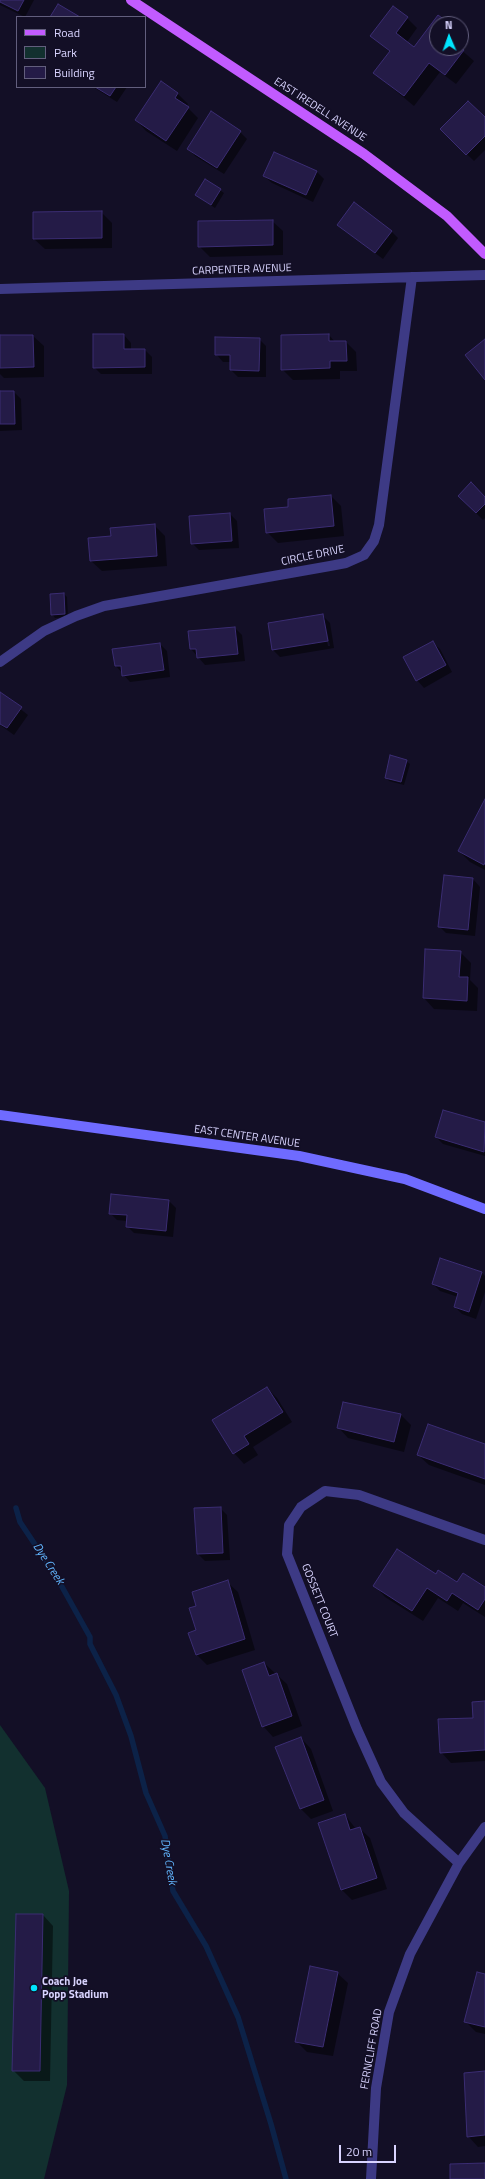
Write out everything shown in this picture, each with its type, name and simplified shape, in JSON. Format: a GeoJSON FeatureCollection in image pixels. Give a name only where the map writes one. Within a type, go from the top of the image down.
{"type":"FeatureCollection","features":[{"type":"Feature","properties":{"kind":"main road","name":"EAST IREDELL AVENUE"},"geometry":{"type":"LineString","coordinates":[[131,0],[364,154],[447,216],[485,254]]}},
{"type":"Feature","properties":{"kind":"street","name":"CARPENTER AVENUE"},"geometry":{"type":"LineString","coordinates":[[0,289],[485,275]]}},
{"type":"Feature","properties":{"kind":"street","name":"CIRCLE DRIVE"},"geometry":{"type":"LineString","coordinates":[[0,662],[44,631],[76,616],[104,606],[346,563],[364,555],[374,541],[379,524],[412,277]]}},
{"type":"Feature","properties":{"kind":"street","name":"EAST CENTER AVENUE"},"geometry":{"type":"LineString","coordinates":[[0,1115],[299,1156],[405,1179],[485,1208]]}},
{"type":"Feature","properties":{"kind":"street","name":"GOSSETT COURT"},"geometry":{"type":"LineString","coordinates":[[459,1863],[404,1813],[382,1782],[357,1729],[287,1554],[289,1525],[301,1507],[325,1491],[359,1495],[485,1540]]}},
{"type":"Feature","properties":{"kind":"street","name":"FERNCLIFF ROAD"},"geometry":{"type":"LineString","coordinates":[[371,2179],[376,2088],[389,2012],[410,1954],[459,1863],[485,1828]]}},
{"type":"Feature","properties":{"kind":"green space","name":"Coach Joe Popp Stadium"},"geometry":{"type":"Polygon","coordinates":[[[0,1725],[45,1788],[69,1891],[67,2085],[44,2179],[0,2179],[0,1725]]]}},
{"type":"Feature","properties":{"kind":"building"},"geometry":{"type":"Polygon","coordinates":[[[0,0],[24,0],[18,11],[0,2],[0,0]]]}},
{"type":"Feature","properties":{"kind":"building"},"geometry":{"type":"Polygon","coordinates":[[[58,4],[78,16],[51,16],[58,4]]]}},
{"type":"Feature","properties":{"kind":"building"},"geometry":{"type":"Polygon","coordinates":[[[393,6],[408,17],[396,33],[414,47],[429,27],[429,56],[459,56],[445,75],[429,63],[404,96],[373,73],[390,51],[370,36],[393,6]]]}},
{"type":"Feature","properties":{"kind":"building"},"geometry":{"type":"Polygon","coordinates":[[[161,81],[178,93],[175,98],[189,107],[166,141],[135,120],[161,81]]]}},
{"type":"Feature","properties":{"kind":"building"},"geometry":{"type":"Polygon","coordinates":[[[97,88],[115,88],[110,96],[97,88]]]}},
{"type":"Feature","properties":{"kind":"building"},"geometry":{"type":"Polygon","coordinates":[[[468,101],[485,117],[485,136],[466,155],[440,129],[468,101]]]}},
{"type":"Feature","properties":{"kind":"building"},"geometry":{"type":"Polygon","coordinates":[[[211,111],[241,131],[217,168],[187,149],[211,111]]]}},
{"type":"Feature","properties":{"kind":"building"},"geometry":{"type":"Polygon","coordinates":[[[274,152],[317,171],[306,195],[263,176],[274,152]]]}},
{"type":"Feature","properties":{"kind":"building"},"geometry":{"type":"Polygon","coordinates":[[[205,179],[221,189],[211,205],[195,195],[205,179]]]}},
{"type":"Feature","properties":{"kind":"building"},"geometry":{"type":"Polygon","coordinates":[[[354,202],[392,231],[375,253],[337,225],[354,202]]]}},
{"type":"Feature","properties":{"kind":"building"},"geometry":{"type":"Polygon","coordinates":[[[102,211],[102,238],[33,239],[33,212],[102,211]]]}},
{"type":"Feature","properties":{"kind":"building"},"geometry":{"type":"Polygon","coordinates":[[[273,220],[273,245],[198,247],[198,221],[273,220]]]}},
{"type":"Feature","properties":{"kind":"building"},"geometry":{"type":"Polygon","coordinates":[[[93,334],[124,334],[124,349],[145,349],[145,367],[93,368],[93,334]]]}},
{"type":"Feature","properties":{"kind":"building"},"geometry":{"type":"Polygon","coordinates":[[[329,334],[329,341],[346,341],[347,361],[330,361],[330,368],[281,370],[281,335],[329,334]]]}},
{"type":"Feature","properties":{"kind":"building"},"geometry":{"type":"Polygon","coordinates":[[[0,335],[33,335],[34,367],[0,368],[0,335]]]}},
{"type":"Feature","properties":{"kind":"building"},"geometry":{"type":"Polygon","coordinates":[[[215,337],[260,338],[259,371],[230,370],[230,355],[215,355],[215,337]]]}},
{"type":"Feature","properties":{"kind":"building"},"geometry":{"type":"Polygon","coordinates":[[[485,339],[485,380],[465,355],[485,339]]]}},
{"type":"Feature","properties":{"kind":"building"},"geometry":{"type":"Polygon","coordinates":[[[0,391],[14,391],[15,424],[0,424],[0,391]]]}},
{"type":"Feature","properties":{"kind":"building"},"geometry":{"type":"Polygon","coordinates":[[[471,482],[485,497],[485,504],[476,513],[458,496],[471,482]]]}},
{"type":"Feature","properties":{"kind":"building"},"geometry":{"type":"Polygon","coordinates":[[[331,495],[334,526],[266,533],[264,509],[288,507],[288,499],[331,495]]]}},
{"type":"Feature","properties":{"kind":"building"},"geometry":{"type":"Polygon","coordinates":[[[230,513],[232,541],[191,544],[189,516],[230,513]]]}},
{"type":"Feature","properties":{"kind":"building"},"geometry":{"type":"Polygon","coordinates":[[[155,524],[157,556],[90,561],[88,538],[111,536],[110,528],[155,524]]]}},
{"type":"Feature","properties":{"kind":"building"},"geometry":{"type":"Polygon","coordinates":[[[64,593],[65,614],[51,615],[50,594],[64,593]]]}},
{"type":"Feature","properties":{"kind":"building"},"geometry":{"type":"Polygon","coordinates":[[[323,614],[328,641],[272,650],[268,623],[323,614]]]}},
{"type":"Feature","properties":{"kind":"building"},"geometry":{"type":"Polygon","coordinates":[[[235,627],[238,654],[197,658],[196,649],[190,649],[188,631],[235,627]]]}},
{"type":"Feature","properties":{"kind":"building"},"geometry":{"type":"Polygon","coordinates":[[[433,641],[446,665],[416,681],[403,657],[433,641]]]}},
{"type":"Feature","properties":{"kind":"building"},"geometry":{"type":"Polygon","coordinates":[[[160,643],[164,670],[122,676],[121,666],[115,666],[112,649],[160,643]]]}},
{"type":"Feature","properties":{"kind":"building"},"geometry":{"type":"Polygon","coordinates":[[[0,692],[22,707],[7,728],[0,724],[0,692]]]}},
{"type":"Feature","properties":{"kind":"building"},"geometry":{"type":"Polygon","coordinates":[[[390,755],[407,760],[401,782],[385,778],[390,755]]]}},
{"type":"Feature","properties":{"kind":"building"},"geometry":{"type":"Polygon","coordinates":[[[485,799],[485,862],[484,865],[458,851],[485,799]]]}},
{"type":"Feature","properties":{"kind":"building"},"geometry":{"type":"Polygon","coordinates":[[[444,875],[473,878],[468,930],[438,927],[444,875]]]}},
{"type":"Feature","properties":{"kind":"building"},"geometry":{"type":"Polygon","coordinates":[[[425,949],[461,951],[459,977],[468,977],[467,1001],[423,998],[425,949]]]}},
{"type":"Feature","properties":{"kind":"building"},"geometry":{"type":"Polygon","coordinates":[[[443,1110],[485,1122],[484,1152],[435,1137],[443,1110]]]}},
{"type":"Feature","properties":{"kind":"building"},"geometry":{"type":"Polygon","coordinates":[[[111,1194],[169,1200],[166,1231],[126,1227],[127,1215],[109,1214],[111,1194]]]}},
{"type":"Feature","properties":{"kind":"building"},"geometry":{"type":"Polygon","coordinates":[[[440,1258],[482,1272],[469,1312],[454,1307],[458,1293],[432,1284],[440,1258]]]}},
{"type":"Feature","properties":{"kind":"building"},"geometry":{"type":"Polygon","coordinates":[[[267,1387],[283,1412],[244,1436],[249,1444],[233,1454],[212,1420],[267,1387]]]}},
{"type":"Feature","properties":{"kind":"building"},"geometry":{"type":"Polygon","coordinates":[[[343,1402],[401,1414],[394,1442],[337,1428],[343,1402]]]}},
{"type":"Feature","properties":{"kind":"building"},"geometry":{"type":"Polygon","coordinates":[[[428,1424],[485,1444],[485,1479],[417,1455],[428,1424]]]}},
{"type":"Feature","properties":{"kind":"building"},"geometry":{"type":"Polygon","coordinates":[[[221,1507],[223,1553],[197,1554],[194,1508],[221,1507]]]}},
{"type":"Feature","properties":{"kind":"building"},"geometry":{"type":"Polygon","coordinates":[[[397,1549],[436,1574],[438,1570],[457,1582],[463,1573],[485,1587],[485,1599],[478,1610],[452,1593],[447,1601],[427,1588],[412,1611],[373,1586],[397,1549]]]}},
{"type":"Feature","properties":{"kind":"building"},"geometry":{"type":"Polygon","coordinates":[[[228,1580],[245,1639],[196,1655],[188,1633],[196,1630],[189,1608],[196,1606],[192,1592],[228,1580]]]}},
{"type":"Feature","properties":{"kind":"building"},"geometry":{"type":"Polygon","coordinates":[[[264,1662],[269,1676],[277,1673],[292,1716],[262,1727],[242,1670],[264,1662]]]}},
{"type":"Feature","properties":{"kind":"building"},"geometry":{"type":"Polygon","coordinates":[[[485,1701],[485,1750],[440,1753],[438,1719],[473,1718],[472,1702],[485,1701]]]}},
{"type":"Feature","properties":{"kind":"building"},"geometry":{"type":"Polygon","coordinates":[[[301,1737],[324,1800],[300,1809],[275,1747],[301,1737]]]}},
{"type":"Feature","properties":{"kind":"building"},"geometry":{"type":"Polygon","coordinates":[[[345,1814],[350,1830],[360,1827],[377,1878],[341,1890],[318,1823],[345,1814]]]}},
{"type":"Feature","properties":{"kind":"building"},"geometry":{"type":"Polygon","coordinates":[[[16,1914],[43,1914],[40,2071],[12,2071],[16,1914]]]}},
{"type":"Feature","properties":{"kind":"building"},"geometry":{"type":"Polygon","coordinates":[[[310,1966],[338,1972],[323,2047],[295,2042],[310,1966]]]}},
{"type":"Feature","properties":{"kind":"building"},"geometry":{"type":"Polygon","coordinates":[[[477,1972],[485,1974],[485,2027],[464,2022],[477,1972]]]}},
{"type":"Feature","properties":{"kind":"building"},"geometry":{"type":"Polygon","coordinates":[[[485,2071],[485,2135],[467,2137],[464,2073],[485,2071]]]}},
{"type":"Feature","properties":{"kind":"building"},"geometry":{"type":"Polygon","coordinates":[[[485,2163],[485,2179],[450,2179],[450,2164],[485,2163]]]}},
{"type":"Feature","properties":{"kind":"waterway","name":"Dye Creek"},"geometry":{"type":"LineString","coordinates":[[16,1508],[20,1522],[56,1576],[90,1637],[90,1644],[116,1695],[131,1736],[146,1793],[165,1836],[173,1891],[206,1946],[238,2017],[271,2124],[286,2179]]}},
{"type":"Feature","properties":{"kind":"place","name":"Coach Joe Popp Stadium"},"geometry":{"type":"Point","coordinates":[34,1988]}}]}
